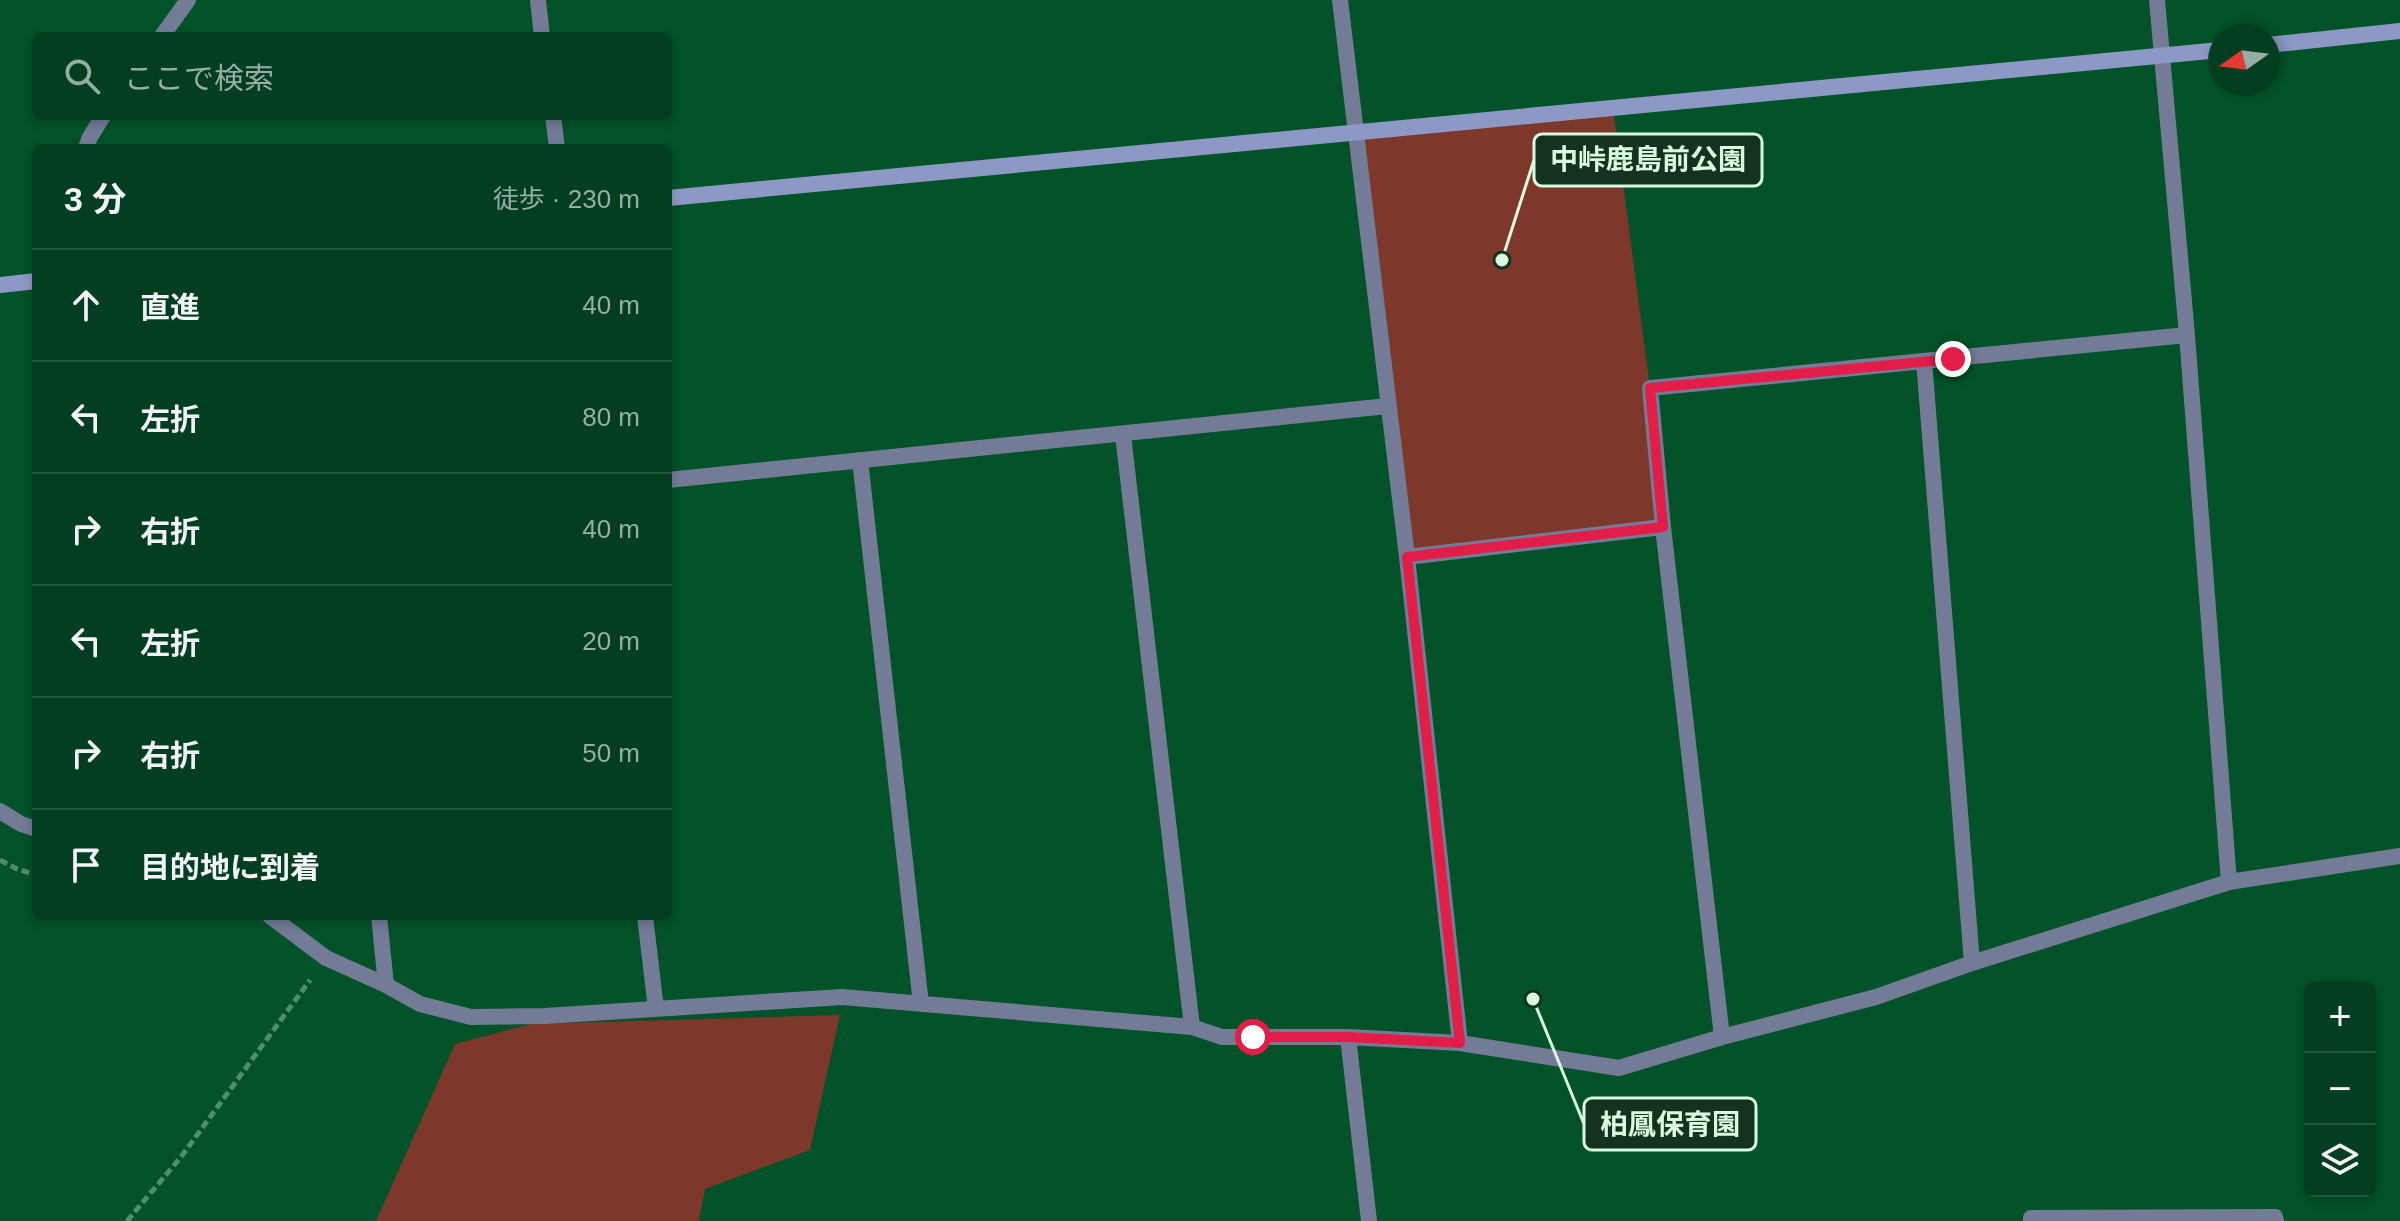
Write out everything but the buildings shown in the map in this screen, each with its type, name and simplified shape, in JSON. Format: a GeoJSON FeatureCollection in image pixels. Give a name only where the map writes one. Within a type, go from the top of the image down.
{"type":"FeatureCollection","features":[{"type":"Feature","properties":{"kind":"street"},"geometry":{"type":"LineString","coordinates":[[165,32],[188,0]]}},
{"type":"Feature","properties":{"kind":"street"},"geometry":{"type":"LineString","coordinates":[[538,0],[542,32]]}},
{"type":"Feature","properties":{"kind":"street"},"geometry":{"type":"LineString","coordinates":[[1340,0],[1407,557],[1460,1043]]}},
{"type":"Feature","properties":{"kind":"street"},"geometry":{"type":"LineString","coordinates":[[2157,0],[2187,335],[2229,882]]}},
{"type":"Feature","properties":{"kind":"street"},"geometry":{"type":"LineString","coordinates":[[2280,44],[2400,31]]}},
{"type":"Feature","properties":{"kind":"street"},"geometry":{"type":"LineString","coordinates":[[672,198],[2208,51]]}},
{"type":"Feature","properties":{"kind":"street"},"geometry":{"type":"LineString","coordinates":[[87,144],[101,120]]}},
{"type":"Feature","properties":{"kind":"street"},"geometry":{"type":"LineString","coordinates":[[554,120],[556,144]]}},
{"type":"Feature","properties":{"kind":"street"},"geometry":{"type":"LineString","coordinates":[[0,285],[32,281]]}},
{"type":"Feature","properties":{"kind":"street"},"geometry":{"type":"LineString","coordinates":[[1722,1037],[1663,527],[1650,388],[2187,335]]}},
{"type":"Feature","properties":{"kind":"street"},"geometry":{"type":"LineString","coordinates":[[1924,361],[1972,963]]}},
{"type":"Feature","properties":{"kind":"street"},"geometry":{"type":"LineString","coordinates":[[672,480],[1388,406]]}},
{"type":"Feature","properties":{"kind":"street"},"geometry":{"type":"LineString","coordinates":[[1123,435],[1192,1027]]}},
{"type":"Feature","properties":{"kind":"street"},"geometry":{"type":"LineString","coordinates":[[860,460],[921,1004]]}},
{"type":"Feature","properties":{"kind":"street"},"geometry":{"type":"LineString","coordinates":[[1407,557],[1663,527]]}},
{"type":"Feature","properties":{"kind":"street"},"geometry":{"type":"LineString","coordinates":[[0,811],[32,828]]}},
{"type":"Feature","properties":{"kind":"street"},"geometry":{"type":"LineString","coordinates":[[275,920],[326,958],[420,1004],[471,1017],[545,1016],[842,997],[1192,1027],[1222,1037],[1348,1037],[1460,1043],[1619,1068],[1722,1037],[1876,997],[1972,963],[2229,882],[2400,856]]}},
{"type":"Feature","properties":{"kind":"street"},"geometry":{"type":"LineString","coordinates":[[379,920],[386,985]]}},
{"type":"Feature","properties":{"kind":"street"},"geometry":{"type":"LineString","coordinates":[[645,920],[656,1009]]}},
{"type":"Feature","properties":{"kind":"street"},"geometry":{"type":"LineString","coordinates":[[1348,1037],[1369,1221]]}},
{"type":"Feature","properties":{"kind":"street"},"geometry":{"type":"LineString","coordinates":[[2031,1221],[2031,1218],[2275,1217],[2276,1221]]}},
{"type":"Feature","properties":{"kind":"path"},"geometry":{"type":"LineString","coordinates":[[0,860],[32,874]]}},
{"type":"Feature","properties":{"kind":"path"},"geometry":{"type":"LineString","coordinates":[[127,1221],[181,1157],[326,958]]}},
{"type":"Feature","properties":{"kind":"shaded area"},"geometry":{"type":"Polygon","coordinates":[[[1613,108],[1650,388],[1663,527],[1407,557],[1355,133],[1613,108]]]}},
{"type":"Feature","properties":{"kind":"shaded area"},"geometry":{"type":"Polygon","coordinates":[[[840,1015],[810,1150],[705,1189],[699,1221],[376,1221],[455,1044],[531,1024],[840,1015]]]}},
{"type":"Feature","properties":{"kind":"place","name":"中峠鹿島前公園"},"geometry":{"type":"Point","coordinates":[1502,260]}},
{"type":"Feature","properties":{"kind":"place","name":"柏鳳保育園"},"geometry":{"type":"Point","coordinates":[1533,999]}},
{"type":"Feature","properties":{"kind":"route"},"geometry":{"type":"LineString","coordinates":[[1253,1037],[1348,1037],[1460,1043],[1407,557],[1663,527],[1650,388],[1953,359]]}}]}
